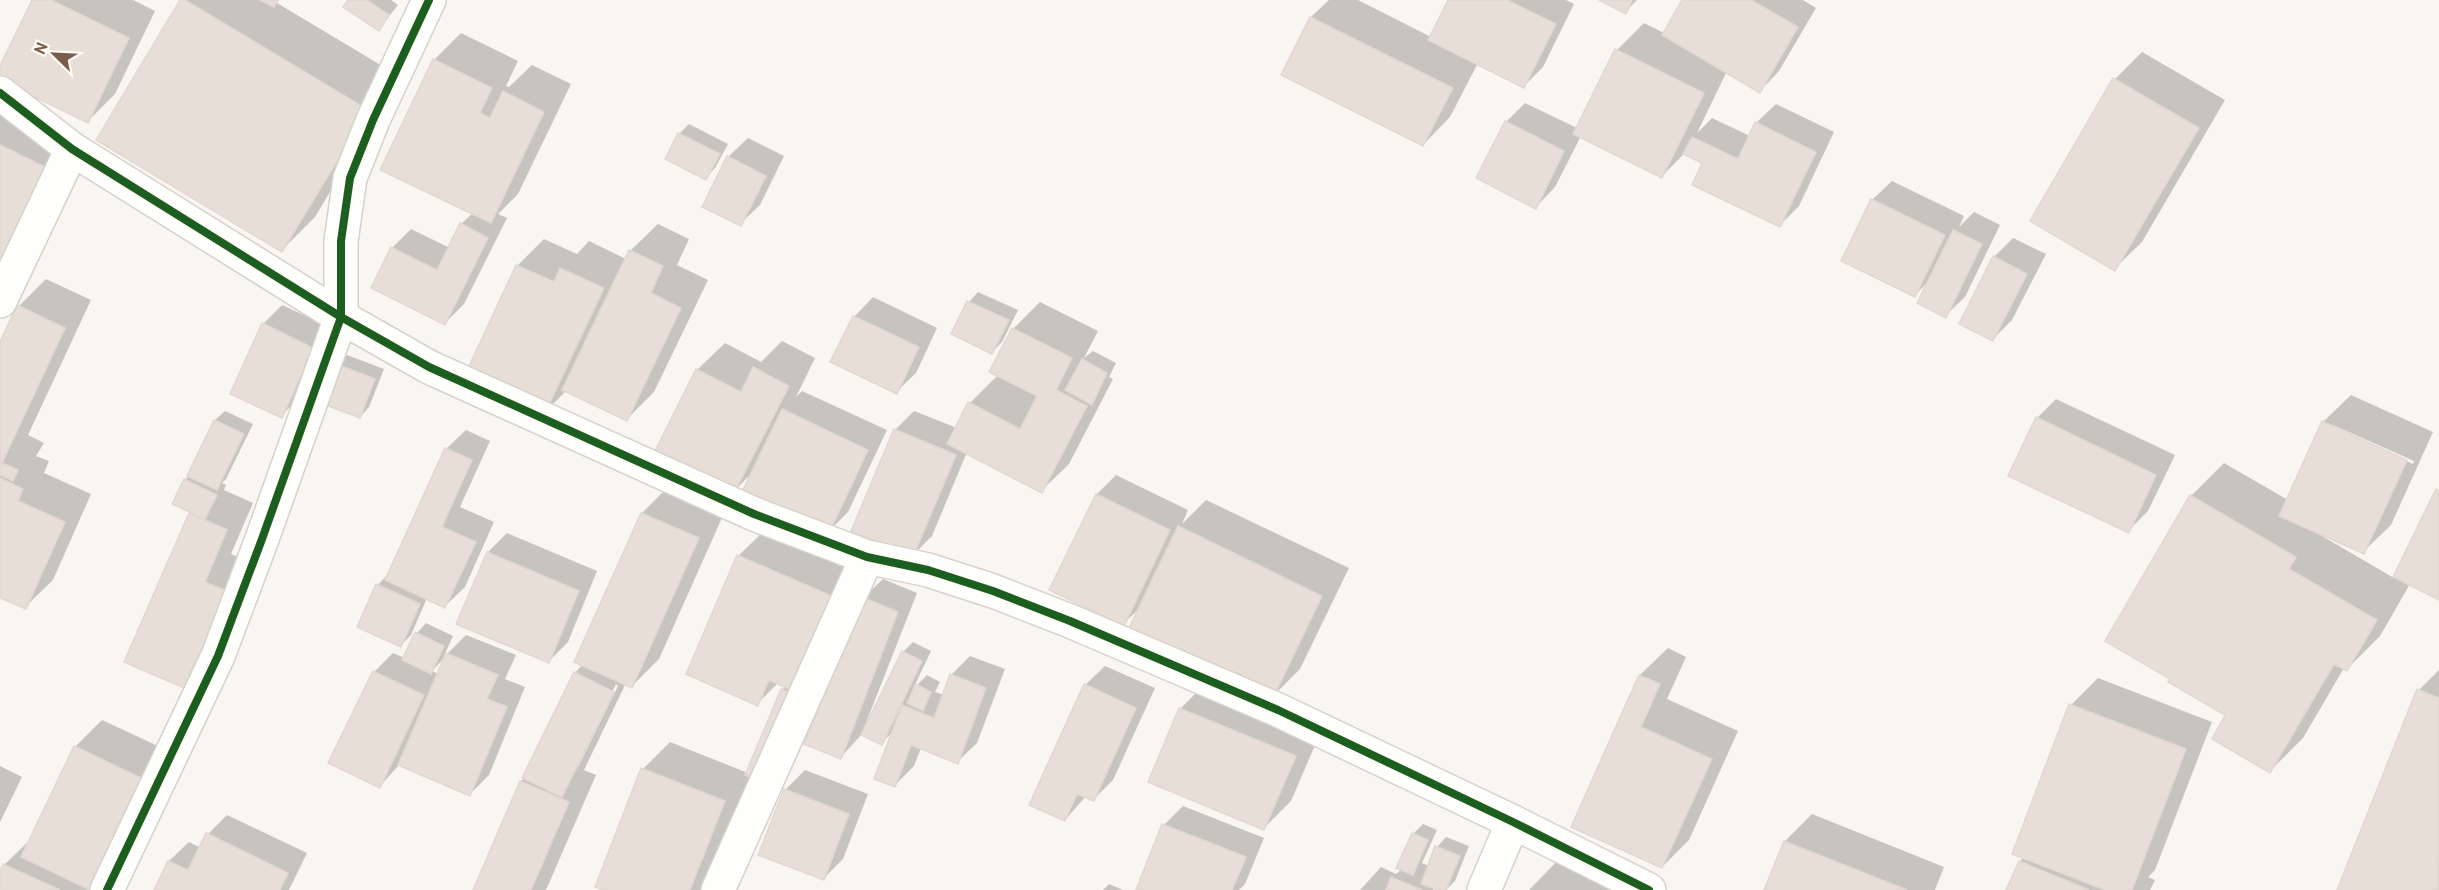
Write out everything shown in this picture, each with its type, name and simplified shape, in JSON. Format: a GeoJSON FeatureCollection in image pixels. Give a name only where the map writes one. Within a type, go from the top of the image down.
{"type":"FeatureCollection","features":[{"type":"Feature","properties":{"kind":"street"},"geometry":{"type":"LineString","coordinates":[[107,890],[218,656],[341,317],[341,241],[350,178],[373,120],[429,0]]}},
{"type":"Feature","properties":{"kind":"street"},"geometry":{"type":"LineString","coordinates":[[0,93],[72,149],[341,317],[429,367],[754,514],[867,557],[928,570],[993,591],[1070,621],[1278,710],[1514,822],[1648,890]]}},
{"type":"Feature","properties":{"kind":"street"},"geometry":{"type":"LineString","coordinates":[[0,301],[72,149]]}},
{"type":"Feature","properties":{"kind":"street"},"geometry":{"type":"LineString","coordinates":[[718,890],[867,557]]}},
{"type":"Feature","properties":{"kind":"street"},"geometry":{"type":"LineString","coordinates":[[1484,890],[1514,822]]}},
{"type":"Feature","properties":{"kind":"building"},"geometry":{"type":"Polygon","coordinates":[[[32,0],[51,0],[129,38],[88,123],[0,80],[0,66],[32,0]]]}},
{"type":"Feature","properties":{"kind":"building"},"geometry":{"type":"Polygon","coordinates":[[[180,0],[185,0],[368,110],[282,252],[96,140],[180,0]]]}},
{"type":"Feature","properties":{"kind":"building"},"geometry":{"type":"Polygon","coordinates":[[[260,0],[278,0],[274,7],[260,0]]]}},
{"type":"Feature","properties":{"kind":"building"},"geometry":{"type":"Polygon","coordinates":[[[348,0],[367,0],[389,15],[379,31],[343,7],[348,0]]]}},
{"type":"Feature","properties":{"kind":"building"},"geometry":{"type":"Polygon","coordinates":[[[1448,0],[1507,0],[1556,24],[1524,88],[1428,40],[1448,0]]]}},
{"type":"Feature","properties":{"kind":"building"},"geometry":{"type":"Polygon","coordinates":[[[1599,0],[1632,0],[1626,14],[1599,0]]]}},
{"type":"Feature","properties":{"kind":"building"},"geometry":{"type":"Polygon","coordinates":[[[1682,0],[1751,0],[1798,27],[1760,93],[1662,35],[1682,0]]]}},
{"type":"Feature","properties":{"kind":"building"},"geometry":{"type":"Polygon","coordinates":[[[1310,17],[1453,88],[1423,146],[1281,75],[1310,17]]]}},
{"type":"Feature","properties":{"kind":"building"},"geometry":{"type":"Polygon","coordinates":[[[1615,49],[1704,93],[1662,178],[1573,134],[1615,49]]]}},
{"type":"Feature","properties":{"kind":"building"},"geometry":{"type":"Polygon","coordinates":[[[433,59],[492,88],[480,113],[490,118],[503,91],[544,112],[491,223],[380,170],[433,59]]]}},
{"type":"Feature","properties":{"kind":"building"},"geometry":{"type":"Polygon","coordinates":[[[2113,78],[2199,128],[2115,271],[2030,221],[2113,78]]]}},
{"type":"Feature","properties":{"kind":"building"},"geometry":{"type":"Polygon","coordinates":[[[1505,121],[1564,151],[1536,209],[1476,178],[1505,121]]]}},
{"type":"Feature","properties":{"kind":"building"},"geometry":{"type":"Polygon","coordinates":[[[1755,122],[1816,152],[1780,227],[1692,185],[1702,163],[1683,154],[1692,137],[1738,159],[1755,122]]]}},
{"type":"Feature","properties":{"kind":"building"},"geometry":{"type":"Polygon","coordinates":[[[678,133],[720,154],[706,180],[665,159],[678,133]]]}},
{"type":"Feature","properties":{"kind":"building"},"geometry":{"type":"Polygon","coordinates":[[[0,145],[51,170],[0,271],[0,145]]]}},
{"type":"Feature","properties":{"kind":"building"},"geometry":{"type":"Polygon","coordinates":[[[727,156],[766,176],[741,226],[702,207],[727,156]]]}},
{"type":"Feature","properties":{"kind":"building"},"geometry":{"type":"Polygon","coordinates":[[[1871,199],[1945,235],[1915,297],[1841,261],[1871,199]]]}},
{"type":"Feature","properties":{"kind":"building"},"geometry":{"type":"Polygon","coordinates":[[[460,223],[488,238],[445,325],[371,288],[391,247],[437,270],[460,223]]]}},
{"type":"Feature","properties":{"kind":"building"},"geometry":{"type":"Polygon","coordinates":[[[1953,230],[1982,244],[1946,318],[1917,303],[1953,230]]]}},
{"type":"Feature","properties":{"kind":"building"},"geometry":{"type":"Polygon","coordinates":[[[629,250],[663,266],[651,293],[681,308],[627,421],[562,390],[629,250]]]}},
{"type":"Feature","properties":{"kind":"building"},"geometry":{"type":"Polygon","coordinates":[[[1993,256],[2027,274],[1993,341],[1959,324],[1993,256]]]}},
{"type":"Feature","properties":{"kind":"building"},"geometry":{"type":"Polygon","coordinates":[[[516,265],[554,282],[560,268],[604,288],[544,415],[464,377],[516,265]]]}},
{"type":"Feature","properties":{"kind":"building"},"geometry":{"type":"Polygon","coordinates":[[[967,301],[1009,320],[992,354],[951,334],[967,301]]]}},
{"type":"Feature","properties":{"kind":"building"},"geometry":{"type":"Polygon","coordinates":[[[17,305],[65,328],[2,463],[18,470],[13,481],[0,475],[0,342],[17,305]]]}},
{"type":"Feature","properties":{"kind":"building"},"geometry":{"type":"Polygon","coordinates":[[[853,316],[919,347],[897,394],[830,362],[853,316]]]}},
{"type":"Feature","properties":{"kind":"building"},"geometry":{"type":"Polygon","coordinates":[[[262,323],[313,348],[282,418],[230,394],[262,323]]]}},
{"type":"Feature","properties":{"kind":"building"},"geometry":{"type":"Polygon","coordinates":[[[1012,328],[1072,358],[1056,390],[1087,406],[1042,493],[947,444],[968,402],[1020,429],[1037,396],[989,372],[1012,328]]]}},
{"type":"Feature","properties":{"kind":"building"},"geometry":{"type":"Polygon","coordinates":[[[1082,359],[1107,373],[1092,405],[1065,390],[1082,359]]]}},
{"type":"Feature","properties":{"kind":"building"},"geometry":{"type":"Polygon","coordinates":[[[336,364],[375,379],[360,418],[321,403],[336,364]]]}},
{"type":"Feature","properties":{"kind":"building"},"geometry":{"type":"Polygon","coordinates":[[[753,367],[789,386],[734,493],[654,453],[696,369],[741,392],[753,367]]]}},
{"type":"Feature","properties":{"kind":"building"},"geometry":{"type":"Polygon","coordinates":[[[782,409],[868,450],[829,533],[742,492],[782,409]]]}},
{"type":"Feature","properties":{"kind":"building"},"geometry":{"type":"Polygon","coordinates":[[[2036,417],[2156,475],[2129,533],[2008,476],[2036,417]]]}},
{"type":"Feature","properties":{"kind":"building"},"geometry":{"type":"Polygon","coordinates":[[[214,420],[244,434],[217,490],[187,476],[214,420]]]}},
{"type":"Feature","properties":{"kind":"building"},"geometry":{"type":"Polygon","coordinates":[[[2322,421],[2407,460],[2364,554],[2279,516],[2322,421]]]}},
{"type":"Feature","properties":{"kind":"building"},"geometry":{"type":"Polygon","coordinates":[[[894,429],[956,455],[913,557],[851,531],[894,429]]]}},
{"type":"Feature","properties":{"kind":"building"},"geometry":{"type":"Polygon","coordinates":[[[445,448],[472,460],[442,527],[476,542],[445,608],[385,580],[445,448]]]}},
{"type":"Feature","properties":{"kind":"building"},"geometry":{"type":"Polygon","coordinates":[[[0,478],[23,489],[18,501],[65,522],[26,609],[0,598],[0,478]]]}},
{"type":"Feature","properties":{"kind":"building"},"geometry":{"type":"Polygon","coordinates":[[[184,479],[217,495],[205,519],[172,504],[184,479]]]}},
{"type":"Feature","properties":{"kind":"building"},"geometry":{"type":"Polygon","coordinates":[[[2436,489],[2439,491],[2439,600],[2393,577],[2436,489]]]}},
{"type":"Feature","properties":{"kind":"building"},"geometry":{"type":"Polygon","coordinates":[[[1096,494],[1170,530],[1124,626],[1049,590],[1096,494]]]}},
{"type":"Feature","properties":{"kind":"building"},"geometry":{"type":"Polygon","coordinates":[[[2190,495],[2296,557],[2289,569],[2377,620],[2347,671],[2334,664],[2270,773],[2212,739],[2225,715],[2168,682],[2170,679],[2105,641],[2190,495]]]}},
{"type":"Feature","properties":{"kind":"building"},"geometry":{"type":"Polygon","coordinates":[[[189,513],[227,530],[205,582],[231,593],[189,690],[124,662],[189,513]]]}},
{"type":"Feature","properties":{"kind":"building"},"geometry":{"type":"Polygon","coordinates":[[[641,513],[699,538],[632,688],[574,662],[641,513]]]}},
{"type":"Feature","properties":{"kind":"building"},"geometry":{"type":"Polygon","coordinates":[[[1178,526],[1322,596],[1273,698],[1129,628],[1178,526]]]}},
{"type":"Feature","properties":{"kind":"building"},"geometry":{"type":"Polygon","coordinates":[[[487,552],[579,591],[549,663],[456,624],[487,552]]]}},
{"type":"Feature","properties":{"kind":"building"},"geometry":{"type":"Polygon","coordinates":[[[737,555],[845,602],[804,696],[769,680],[758,706],[686,674],[737,555]]]}},
{"type":"Feature","properties":{"kind":"building"},"geometry":{"type":"Polygon","coordinates":[[[376,584],[420,604],[401,647],[357,627],[376,584]]]}},
{"type":"Feature","properties":{"kind":"building"},"geometry":{"type":"Polygon","coordinates":[[[862,597],[898,612],[841,759],[804,744],[862,597]]]}},
{"type":"Feature","properties":{"kind":"building"},"geometry":{"type":"Polygon","coordinates":[[[415,632],[444,646],[431,674],[402,660],[415,632]]]}},
{"type":"Feature","properties":{"kind":"building"},"geometry":{"type":"Polygon","coordinates":[[[902,651],[922,661],[882,745],[861,735],[902,651]]]}},
{"type":"Feature","properties":{"kind":"building"},"geometry":{"type":"Polygon","coordinates":[[[446,653],[498,675],[487,699],[507,707],[470,796],[398,765],[446,653]]]}},
{"type":"Feature","properties":{"kind":"building"},"geometry":{"type":"Polygon","coordinates":[[[373,671],[424,695],[380,788],[328,763],[373,671]]]}},
{"type":"Feature","properties":{"kind":"building"},"geometry":{"type":"Polygon","coordinates":[[[574,672],[614,692],[562,797],[522,778],[574,672]]]}},
{"type":"Feature","properties":{"kind":"building"},"geometry":{"type":"Polygon","coordinates":[[[950,674],[986,688],[958,764],[911,745],[895,787],[874,779],[902,705],[934,718],[950,674]]]}},
{"type":"Feature","properties":{"kind":"building"},"geometry":{"type":"Polygon","coordinates":[[[1639,675],[1660,684],[1641,727],[1712,759],[1662,868],[1571,827],[1639,675]]]}},
{"type":"Feature","properties":{"kind":"building"},"geometry":{"type":"Polygon","coordinates":[[[916,684],[931,692],[923,711],[907,703],[916,684]]]}},
{"type":"Feature","properties":{"kind":"building"},"geometry":{"type":"Polygon","coordinates":[[[1084,684],[1136,708],[1094,801],[1077,794],[1065,821],[1029,805],[1084,684]]]}},
{"type":"Feature","properties":{"kind":"building"},"geometry":{"type":"Polygon","coordinates":[[[781,689],[806,700],[771,786],[745,775],[781,689]]]}},
{"type":"Feature","properties":{"kind":"building"},"geometry":{"type":"Polygon","coordinates":[[[2417,689],[2439,698],[2438,890],[2337,890],[2417,689]]]}},
{"type":"Feature","properties":{"kind":"building"},"geometry":{"type":"Polygon","coordinates":[[[2069,704],[2186,749],[2132,890],[2105,890],[2012,854],[2069,704]]]}},
{"type":"Feature","properties":{"kind":"building"},"geometry":{"type":"Polygon","coordinates":[[[1179,708],[1296,756],[1264,830],[1148,782],[1179,708]]]}},
{"type":"Feature","properties":{"kind":"building"},"geometry":{"type":"Polygon","coordinates":[[[74,746],[162,788],[112,890],[90,890],[21,857],[74,746]]]}},
{"type":"Feature","properties":{"kind":"building"},"geometry":{"type":"Polygon","coordinates":[[[641,768],[725,801],[690,890],[603,890],[595,887],[641,768]]]}},
{"type":"Feature","properties":{"kind":"building"},"geometry":{"type":"Polygon","coordinates":[[[520,781],[569,802],[531,890],[473,890],[520,781]]]}},
{"type":"Feature","properties":{"kind":"building"},"geometry":{"type":"Polygon","coordinates":[[[784,789],[849,814],[824,880],[758,855],[784,789]]]}},
{"type":"Feature","properties":{"kind":"building"},"geometry":{"type":"Polygon","coordinates":[[[1162,824],[1246,857],[1232,890],[1136,890],[1162,824]]]}},
{"type":"Feature","properties":{"kind":"building"},"geometry":{"type":"Polygon","coordinates":[[[206,833],[288,873],[280,890],[154,890],[168,861],[188,870],[206,833]]]}},
{"type":"Feature","properties":{"kind":"building"},"geometry":{"type":"Polygon","coordinates":[[[1412,833],[1428,840],[1413,875],[1396,868],[1412,833]]]}},
{"type":"Feature","properties":{"kind":"building"},"geometry":{"type":"Polygon","coordinates":[[[1784,841],[1907,890],[1764,890],[1784,841]]]}},
{"type":"Feature","properties":{"kind":"building"},"geometry":{"type":"Polygon","coordinates":[[[1435,846],[1460,856],[1446,890],[1438,890],[1421,884],[1435,846]]]}},
{"type":"Feature","properties":{"kind":"building"},"geometry":{"type":"Polygon","coordinates":[[[2019,861],[2089,890],[2006,890],[2019,861]]]}},
{"type":"Feature","properties":{"kind":"building"},"geometry":{"type":"Polygon","coordinates":[[[3,864],[60,890],[0,890],[0,871],[3,864]]]}},
{"type":"Feature","properties":{"kind":"building"},"geometry":{"type":"Polygon","coordinates":[[[1391,877],[1422,890],[1386,890],[1391,877]]]}},
{"type":"Feature","properties":{"kind":"cycle path"},"geometry":{"type":"LineString","coordinates":[[107,890],[218,656],[262,539],[341,317],[341,241],[350,178],[373,120],[429,0]]}},
{"type":"Feature","properties":{"kind":"cycle path"},"geometry":{"type":"LineString","coordinates":[[0,93],[72,149],[341,317],[429,367],[754,514],[867,557],[928,570],[993,591],[1070,621],[1278,710],[1513,822],[1649,890]]}}]}
